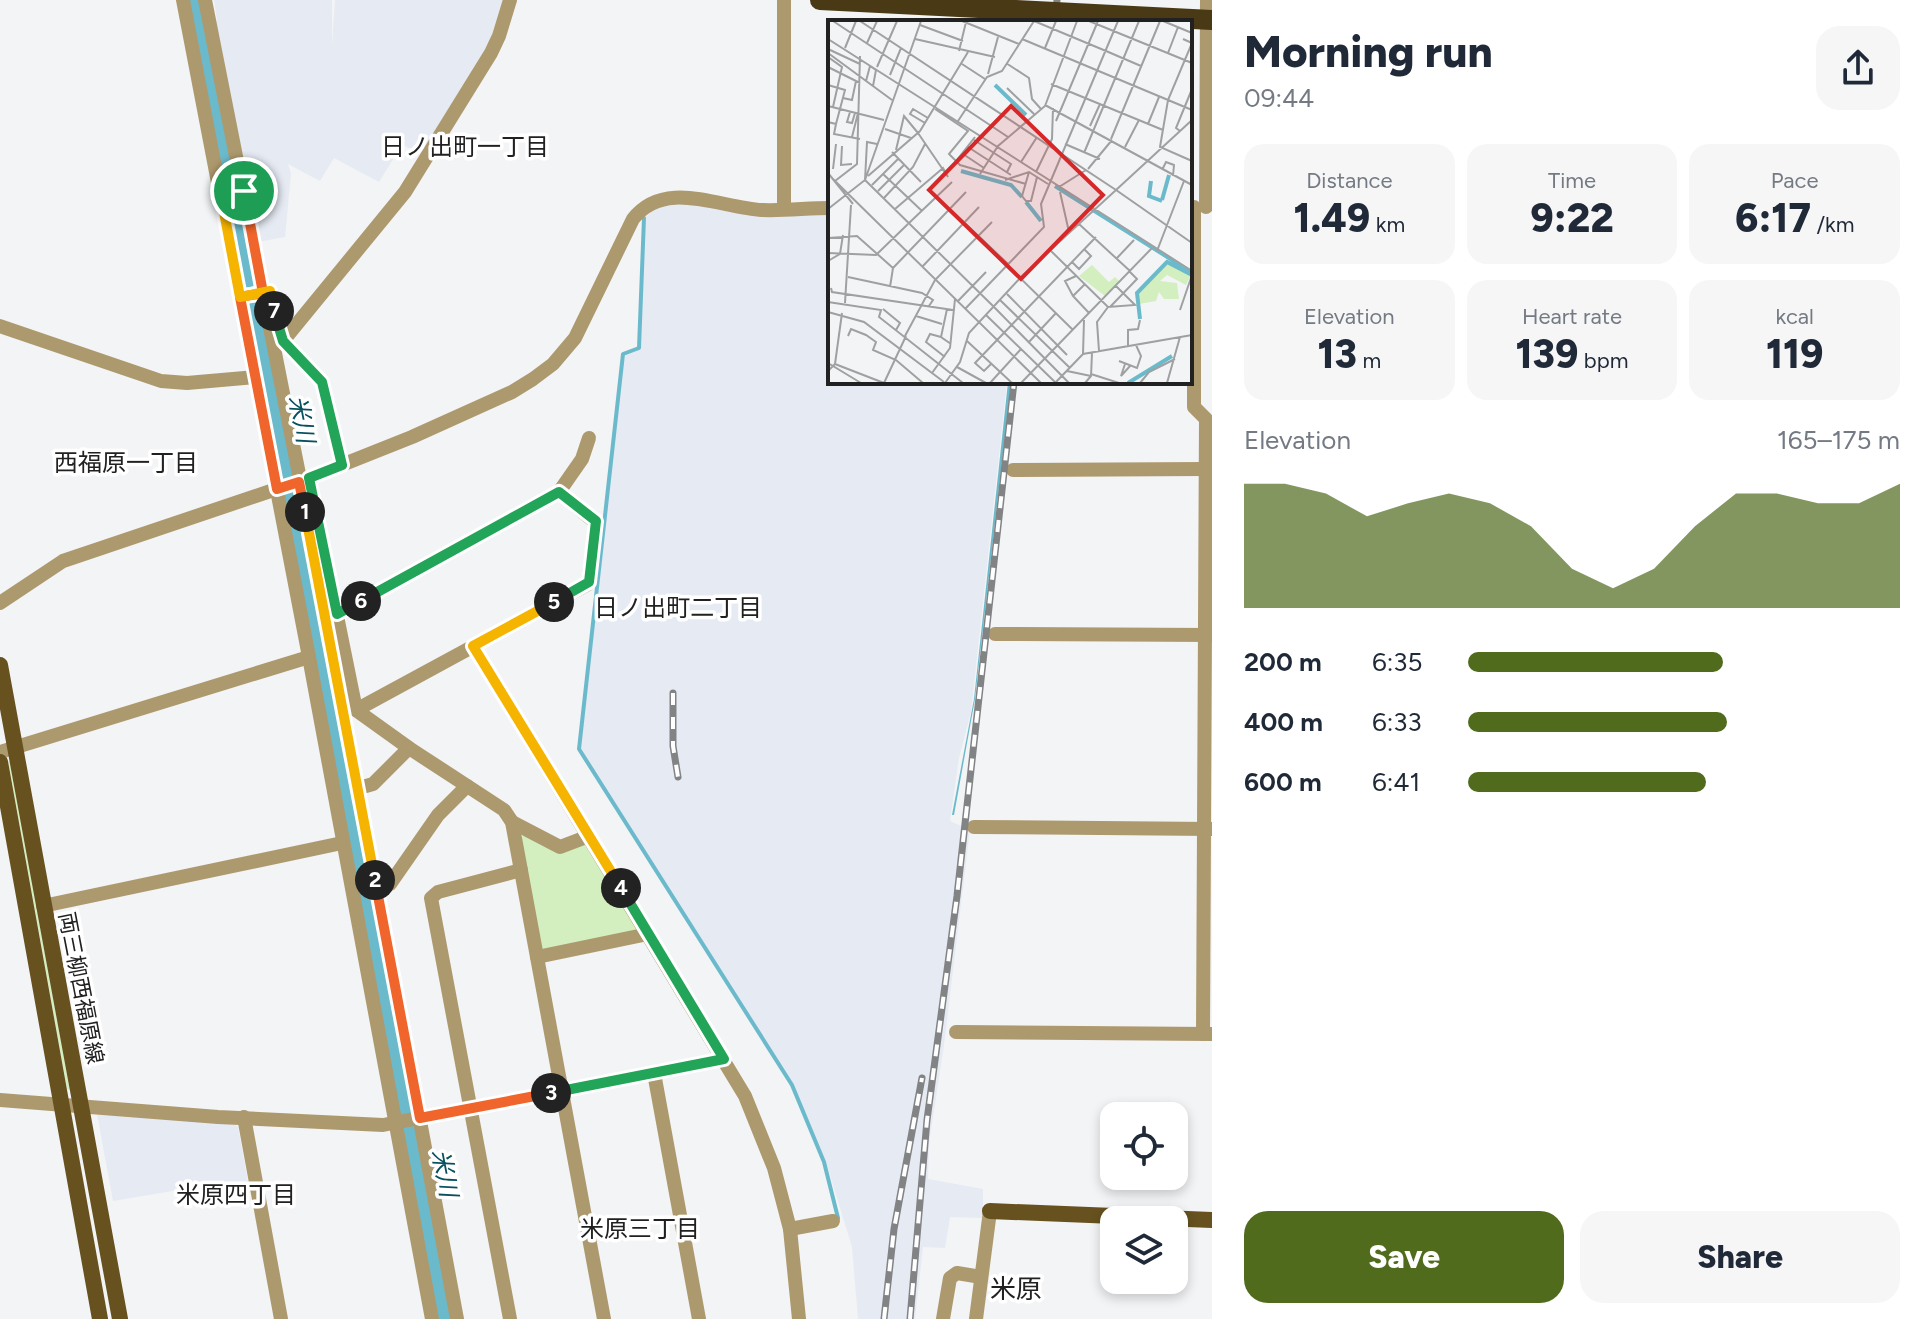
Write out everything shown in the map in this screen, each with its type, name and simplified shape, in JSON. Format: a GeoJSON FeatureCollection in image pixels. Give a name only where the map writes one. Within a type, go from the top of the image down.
{"type":"FeatureCollection","features":[{"type":"Feature","properties":{"kind":"highway"},"geometry":{"type":"LineString","coordinates":[[820,0],[1212,20]]}},
{"type":"Feature","properties":{"kind":"main road","name":"両三柳西福原線"},"geometry":{"type":"LineString","coordinates":[[0,665],[7,750],[43,906],[120,1319]]}},
{"type":"Feature","properties":{"kind":"main road","name":"両三柳西福原線"},"geometry":{"type":"LineString","coordinates":[[0,762],[100,1319]]}},
{"type":"Feature","properties":{"kind":"main road"},"geometry":{"type":"LineString","coordinates":[[990,1211],[1212,1220]]}},
{"type":"Feature","properties":{"kind":"street"},"geometry":{"type":"LineString","coordinates":[[183,0],[234,193],[256,294],[337,614],[356,710],[504,810],[512,822],[604,1319]]}},
{"type":"Feature","properties":{"kind":"street"},"geometry":{"type":"LineString","coordinates":[[205,0],[234,193],[256,294],[283,341],[322,382],[342,465]]}},
{"type":"Feature","properties":{"kind":"street"},"geometry":{"type":"LineString","coordinates":[[283,341],[405,192],[491,53],[510,0]]}},
{"type":"Feature","properties":{"kind":"street"},"geometry":{"type":"LineString","coordinates":[[784,0],[784,209]]}},
{"type":"Feature","properties":{"kind":"street"},"geometry":{"type":"LineString","coordinates":[[1063,20],[1066,0]]}},
{"type":"Feature","properties":{"kind":"street"},"geometry":{"type":"LineString","coordinates":[[956,1032],[1208,1034],[1206,419],[1194,407],[1200,207],[1210,44],[1207,0]]}},
{"type":"Feature","properties":{"kind":"street"},"geometry":{"type":"LineString","coordinates":[[0,603],[63,561],[302,481],[512,392],[545,371],[575,338],[633,219],[645,207],[659,200],[677,197],[764,210],[828,208]]}},
{"type":"Feature","properties":{"kind":"street"},"geometry":{"type":"LineString","coordinates":[[265,250],[256,294],[256,377],[342,843],[398,1123],[432,1319]]}},
{"type":"Feature","properties":{"kind":"street"},"geometry":{"type":"LineString","coordinates":[[0,326],[161,381],[187,383],[256,377]]}},
{"type":"Feature","properties":{"kind":"street"},"geometry":{"type":"LineString","coordinates":[[337,614],[559,492],[582,459],[589,438]]}},
{"type":"Feature","properties":{"kind":"street"},"geometry":{"type":"LineString","coordinates":[[1013,470],[1205,469]]}},
{"type":"Feature","properties":{"kind":"street"},"geometry":{"type":"LineString","coordinates":[[302,481],[457,1319]]}},
{"type":"Feature","properties":{"kind":"street"},"geometry":{"type":"LineString","coordinates":[[356,710],[589,582],[596,521],[559,492]]}},
{"type":"Feature","properties":{"kind":"street"},"geometry":{"type":"LineString","coordinates":[[995,634],[1208,635]]}},
{"type":"Feature","properties":{"kind":"street"},"geometry":{"type":"LineString","coordinates":[[473,646],[724,1059],[758,1123],[790,1229],[799,1319]]}},
{"type":"Feature","properties":{"kind":"street"},"geometry":{"type":"LineString","coordinates":[[7,750],[309,657]]}},
{"type":"Feature","properties":{"kind":"street"},"geometry":{"type":"LineString","coordinates":[[366,786],[373,784],[409,748]]}},
{"type":"Feature","properties":{"kind":"street"},"geometry":{"type":"LineString","coordinates":[[376,888],[390,884],[438,815],[467,786]]}},
{"type":"Feature","properties":{"kind":"street"},"geometry":{"type":"LineString","coordinates":[[512,822],[560,847],[589,836]]}},
{"type":"Feature","properties":{"kind":"street"},"geometry":{"type":"LineString","coordinates":[[974,827],[1209,829]]}},
{"type":"Feature","properties":{"kind":"street"},"geometry":{"type":"LineString","coordinates":[[43,906],[342,843]]}},
{"type":"Feature","properties":{"kind":"street"},"geometry":{"type":"LineString","coordinates":[[510,1319],[431,898],[438,892],[521,870]]}},
{"type":"Feature","properties":{"kind":"street"},"geometry":{"type":"LineString","coordinates":[[537,957],[648,934]]}},
{"type":"Feature","properties":{"kind":"street"},"geometry":{"type":"LineString","coordinates":[[0,1100],[322,1123],[398,1123],[724,1059]]}},
{"type":"Feature","properties":{"kind":"street"},"geometry":{"type":"LineString","coordinates":[[654,1073],[699,1319]]}},
{"type":"Feature","properties":{"kind":"street"},"geometry":{"type":"LineString","coordinates":[[244,1117],[281,1319]]}},
{"type":"Feature","properties":{"kind":"street"},"geometry":{"type":"LineString","coordinates":[[976,1319],[990,1211]]}},
{"type":"Feature","properties":{"kind":"street"},"geometry":{"type":"LineString","coordinates":[[790,1229],[833,1221]]}},
{"type":"Feature","properties":{"kind":"street"},"geometry":{"type":"LineString","coordinates":[[943,1319],[950,1278],[957,1273],[981,1277]]}},
{"type":"Feature","properties":{"kind":"shaded area"},"geometry":{"type":"Polygon","coordinates":[[[214,0],[332,0],[332,46],[335,0],[504,0],[496,30],[425,154],[402,145],[379,182],[334,158],[320,181],[288,164],[291,173],[285,237],[258,242],[212,21],[217,20],[214,0]]]}},
{"type":"Feature","properties":{"kind":"shaded area"},"geometry":{"type":"Polygon","coordinates":[[[670,203],[696,204],[723,211],[828,212],[828,384],[1007,384],[971,712],[959,758],[950,821],[970,830],[929,1143],[928,1179],[983,1189],[983,1218],[950,1217],[945,1248],[923,1247],[915,1319],[858,1319],[852,1247],[826,1162],[792,1084],[580,748],[624,354],[640,348],[645,218],[670,203]]]}},
{"type":"Feature","properties":{"kind":"shaded area"},"geometry":{"type":"Polygon","coordinates":[[[97,1114],[234,1124],[238,1127],[250,1193],[188,1205],[184,1189],[113,1201],[97,1114]]]}},
{"type":"Feature","properties":{"kind":"green space"},"geometry":{"type":"Polygon","coordinates":[[[10,762],[70,1090],[67,1089],[10,762]]]}},
{"type":"Feature","properties":{"kind":"green space"},"geometry":{"type":"Polygon","coordinates":[[[527,833],[559,852],[583,843],[588,845],[639,929],[545,951],[540,947],[520,838],[527,833]]]}},
{"type":"Feature","properties":{"kind":"water"},"geometry":{"type":"Polygon","coordinates":[[[1008,384],[1011,384],[975,699],[952,815],[974,699],[1008,384]]]}},
{"type":"Feature","properties":{"kind":"waterway","name":"米川"},"geometry":{"type":"LineString","coordinates":[[196,0],[447,1319]]}},
{"type":"Feature","properties":{"kind":"waterway"},"geometry":{"type":"LineString","coordinates":[[644,218],[639,348],[623,354],[579,749],[792,1085],[824,1162],[838,1218]]}},
{"type":"Feature","properties":{"kind":"railway"},"geometry":{"type":"LineString","coordinates":[[1055,20],[1057,0]]}},
{"type":"Feature","properties":{"kind":"railway"},"geometry":{"type":"LineString","coordinates":[[910,1319],[927,1120],[957,896],[1014,384]]}},
{"type":"Feature","properties":{"kind":"railway"},"geometry":{"type":"LineString","coordinates":[[673,693],[673,746],[678,777]]}},
{"type":"Feature","properties":{"kind":"railway"},"geometry":{"type":"LineString","coordinates":[[884,1319],[894,1229],[922,1078]]}},
{"type":"Feature","properties":{"kind":"district","name":"日ノ出町一丁目"},"geometry":{"type":"Point","coordinates":[465,146]}},
{"type":"Feature","properties":{"kind":"district","name":"西福原一丁目"},"geometry":{"type":"Point","coordinates":[126,462]}},
{"type":"Feature","properties":{"kind":"district","name":"日ノ出町二丁目"},"geometry":{"type":"Point","coordinates":[678,607]}},
{"type":"Feature","properties":{"kind":"district","name":"米原四丁目"},"geometry":{"type":"Point","coordinates":[236,1194]}},
{"type":"Feature","properties":{"kind":"district","name":"米原三丁目"},"geometry":{"type":"Point","coordinates":[640,1228]}},
{"type":"Feature","properties":{"kind":"district","name":"米原"},"geometry":{"type":"Point","coordinates":[1016,1289]}},
{"type":"Feature","properties":{"kind":"route"},"geometry":{"type":"LineString","coordinates":[[244,191],[221,196],[240,297],[261,293],[263,293],[270,291],[277,328],[283,341],[322,382],[342,465],[309,478],[337,614],[559,492],[596,521],[588,584],[473,646],[724,1059],[420,1118],[299,482],[277,489],[240,297],[263,293],[244,191]]}}]}
